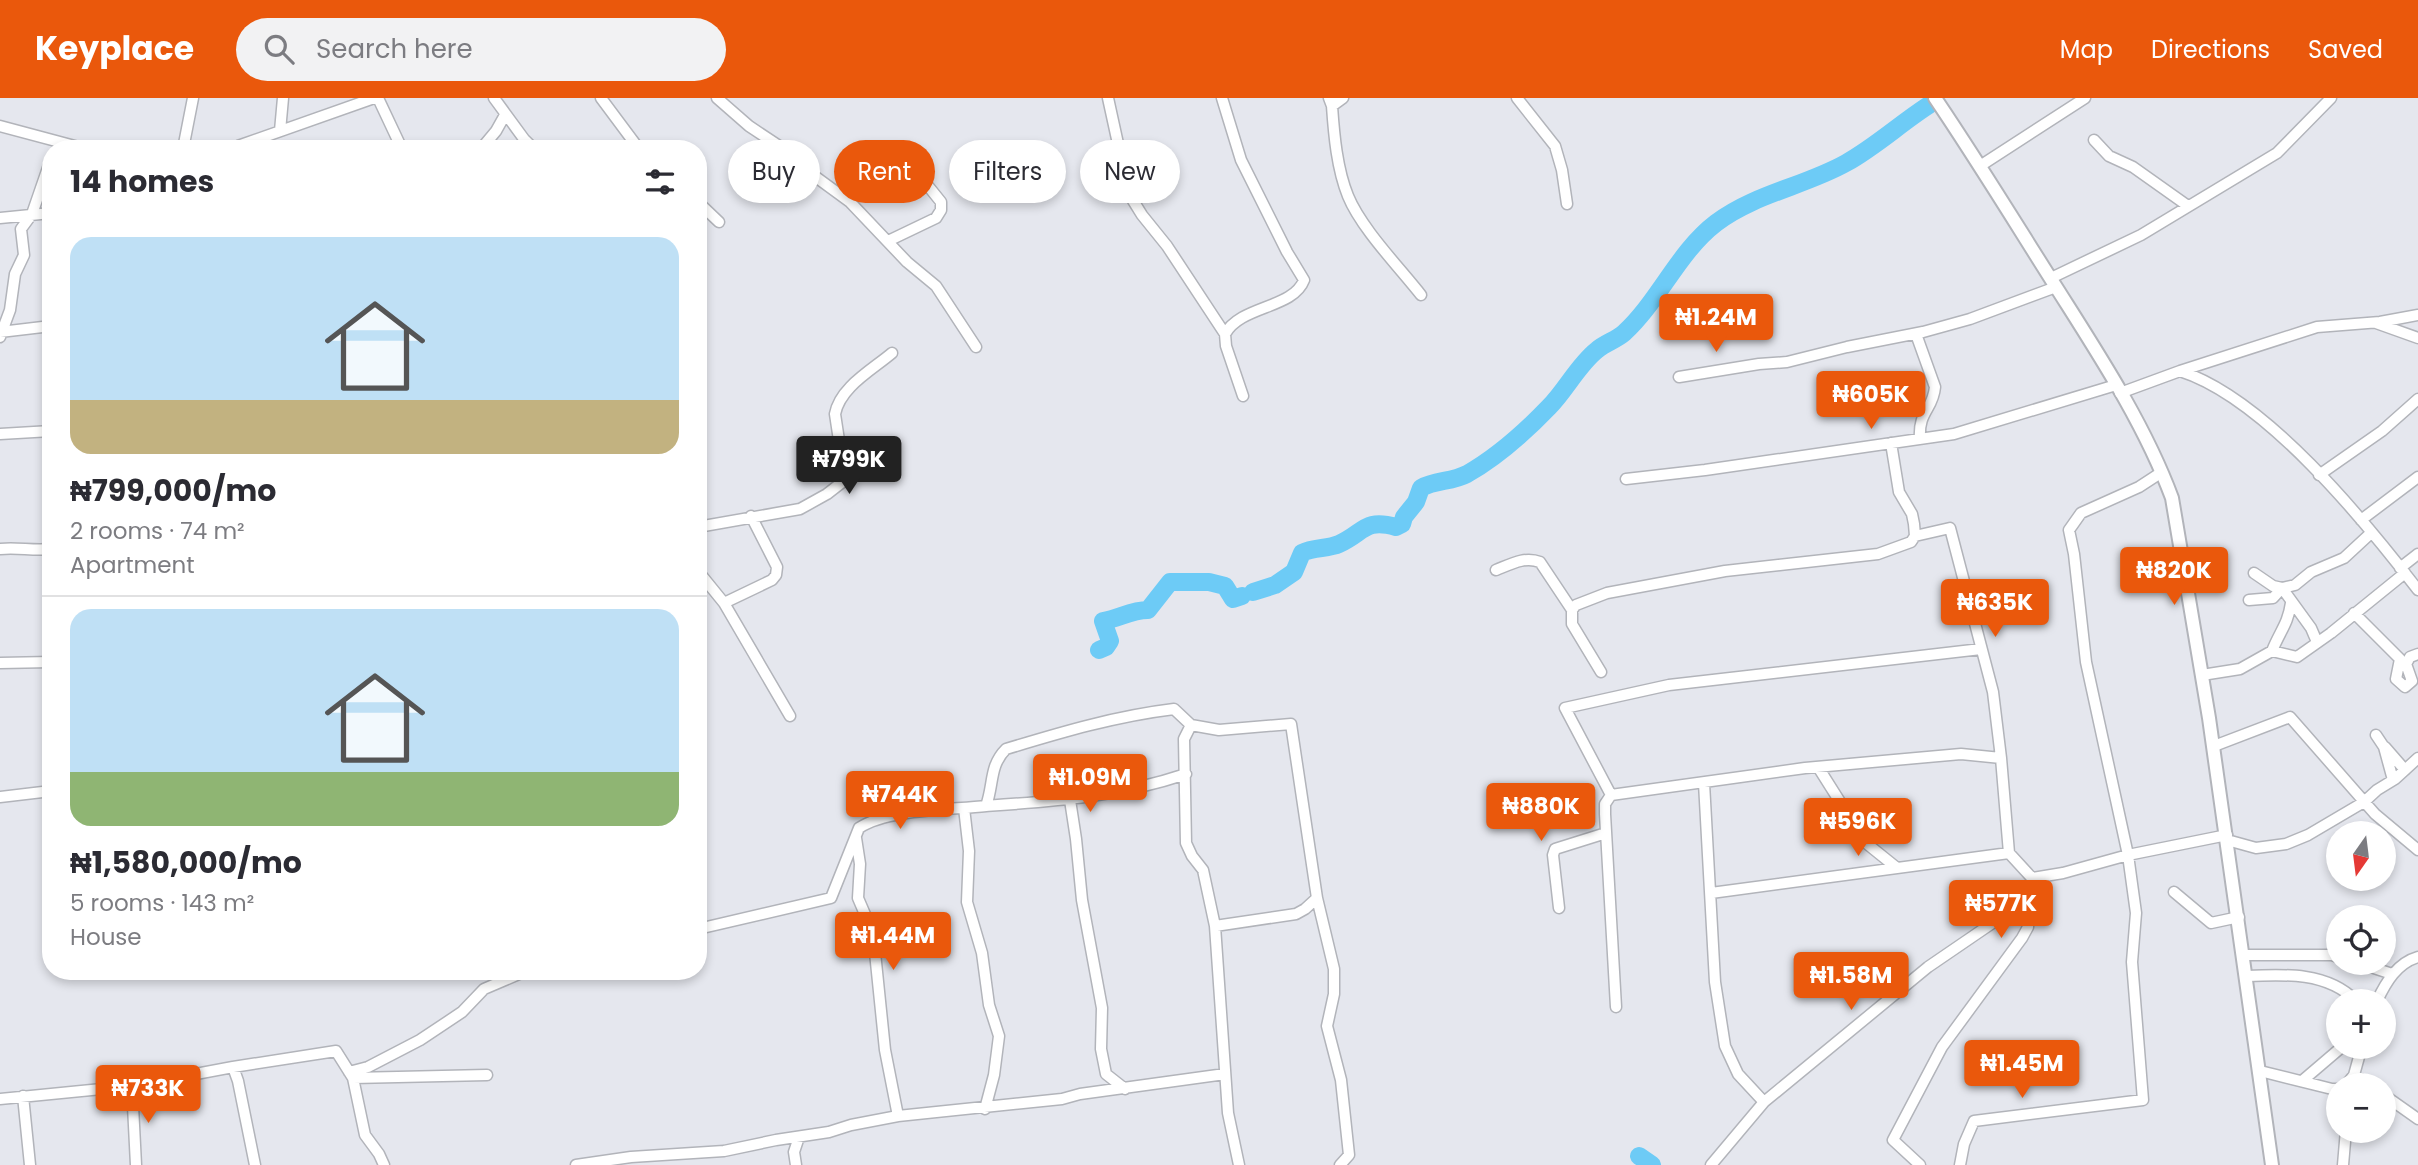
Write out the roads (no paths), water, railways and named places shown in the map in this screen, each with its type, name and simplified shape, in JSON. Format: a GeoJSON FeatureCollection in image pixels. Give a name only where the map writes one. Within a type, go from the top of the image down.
{"type":"FeatureCollection","features":[{"type":"Feature","properties":{"kind":"street"},"geometry":{"type":"LineString","coordinates":[[185,140],[193,98]]}},
{"type":"Feature","properties":{"kind":"street"},"geometry":{"type":"LineString","coordinates":[[280,131],[283,98]]}},
{"type":"Feature","properties":{"kind":"street"},"geometry":{"type":"LineString","coordinates":[[256,140],[376,98],[397,140]]}},
{"type":"Feature","properties":{"kind":"street"},"geometry":{"type":"LineString","coordinates":[[494,98],[526,140]]}},
{"type":"Feature","properties":{"kind":"street"},"geometry":{"type":"LineString","coordinates":[[601,98],[632,140]]}},
{"type":"Feature","properties":{"kind":"street"},"geometry":{"type":"LineString","coordinates":[[717,98],[749,126],[782,148],[850,202],[907,262],[936,286],[976,347]]}},
{"type":"Feature","properties":{"kind":"street"},"geometry":{"type":"LineString","coordinates":[[1108,98],[1129,194],[1225,334],[1226,346],[1243,396]]}},
{"type":"Feature","properties":{"kind":"street"},"geometry":{"type":"LineString","coordinates":[[1222,98],[1241,160],[1304,280],[1301,288],[1292,295],[1239,318],[1225,334]]}},
{"type":"Feature","properties":{"kind":"street"},"geometry":{"type":"LineString","coordinates":[[1343,98],[1330,102],[1348,196],[1361,218],[1421,295]]}},
{"type":"Feature","properties":{"kind":"street"},"geometry":{"type":"LineString","coordinates":[[1517,98],[1556,146],[1567,204]]}},
{"type":"Feature","properties":{"kind":"street"},"geometry":{"type":"LineString","coordinates":[[1935,98],[2118,389],[2162,472],[2172,498],[2214,746],[2272,1165]]}},
{"type":"Feature","properties":{"kind":"street"},"geometry":{"type":"LineString","coordinates":[[1980,166],[2085,98]]}},
{"type":"Feature","properties":{"kind":"street"},"geometry":{"type":"LineString","coordinates":[[1679,377],[1747,365],[1787,362],[1970,320],[2053,282],[2141,235],[2277,153],[2331,98]]}},
{"type":"Feature","properties":{"kind":"street"},"geometry":{"type":"LineString","coordinates":[[488,140],[505,115]]}},
{"type":"Feature","properties":{"kind":"street"},"geometry":{"type":"LineString","coordinates":[[0,125],[42,140]]}},
{"type":"Feature","properties":{"kind":"street"},"geometry":{"type":"LineString","coordinates":[[2094,140],[2109,156],[2133,167],[2188,206]]}},
{"type":"Feature","properties":{"kind":"street"},"geometry":{"type":"LineString","coordinates":[[42,185],[32,214],[20,229],[24,255],[15,274],[11,303],[1,334],[42,327]]}},
{"type":"Feature","properties":{"kind":"street"},"geometry":{"type":"LineString","coordinates":[[888,241],[936,218],[941,211],[941,202],[935,195]]}},
{"type":"Feature","properties":{"kind":"street"},"geometry":{"type":"LineString","coordinates":[[707,211],[719,222]]}},
{"type":"Feature","properties":{"kind":"street"},"geometry":{"type":"LineString","coordinates":[[0,218],[42,213]]}},
{"type":"Feature","properties":{"kind":"street"},"geometry":{"type":"LineString","coordinates":[[1626,478],[1705,470],[1954,434],[2180,371],[2317,327],[2375,323],[2418,315]]}},
{"type":"Feature","properties":{"kind":"street"},"geometry":{"type":"LineString","coordinates":[[2375,323],[2418,338]]}},
{"type":"Feature","properties":{"kind":"street"},"geometry":{"type":"LineString","coordinates":[[1916,334],[1935,387],[1934,397],[1921,419],[1920,439]]}},
{"type":"Feature","properties":{"kind":"street"},"geometry":{"type":"LineString","coordinates":[[707,525],[800,509],[845,480],[835,414],[837,404],[852,386],[892,353]]}},
{"type":"Feature","properties":{"kind":"street"},"geometry":{"type":"LineString","coordinates":[[2180,371],[2200,377],[2270,426],[2361,520],[2418,590]]}},
{"type":"Feature","properties":{"kind":"street"},"geometry":{"type":"LineString","coordinates":[[2319,475],[2382,431],[2418,399]]}},
{"type":"Feature","properties":{"kind":"street"},"geometry":{"type":"LineString","coordinates":[[0,434],[42,432]]}},
{"type":"Feature","properties":{"kind":"street"},"geometry":{"type":"LineString","coordinates":[[1572,610],[1576,605],[1607,593],[1726,571],[1878,554],[1911,542],[1915,536],[1912,514],[1899,492],[1891,443]]}},
{"type":"Feature","properties":{"kind":"street"},"geometry":{"type":"LineString","coordinates":[[1960,1165],[1964,1144],[1974,1121],[2143,1100],[2132,961],[2136,913],[2128,855],[2085,662],[2069,530],[2081,513],[2139,487],[2162,472]]}},
{"type":"Feature","properties":{"kind":"street"},"geometry":{"type":"LineString","coordinates":[[2361,520],[2418,477]]}},
{"type":"Feature","properties":{"kind":"street"},"geometry":{"type":"LineString","coordinates":[[724,603],[772,580],[776,575],[776,567],[751,516]]}},
{"type":"Feature","properties":{"kind":"street"},"geometry":{"type":"LineString","coordinates":[[1915,536],[1950,528],[1993,692],[2009,853],[2032,878]]}},
{"type":"Feature","properties":{"kind":"street"},"geometry":{"type":"LineString","coordinates":[[2254,573],[2273,586],[2295,586],[2311,572],[2344,558],[2371,533]]}},
{"type":"Feature","properties":{"kind":"street"},"geometry":{"type":"LineString","coordinates":[[0,549],[42,549]]}},
{"type":"Feature","properties":{"kind":"street"},"geometry":{"type":"LineString","coordinates":[[2272,650],[2297,657],[2354,613],[2418,554]]}},
{"type":"Feature","properties":{"kind":"street"},"geometry":{"type":"LineString","coordinates":[[1496,570],[1522,560],[1540,562],[1572,610],[1572,624],[1601,672]]}},
{"type":"Feature","properties":{"kind":"street"},"geometry":{"type":"LineString","coordinates":[[707,582],[724,603],[790,716]]}},
{"type":"Feature","properties":{"kind":"street"},"geometry":{"type":"LineString","coordinates":[[2249,600],[2273,598],[2282,588]]}},
{"type":"Feature","properties":{"kind":"street"},"geometry":{"type":"LineString","coordinates":[[2282,588],[2311,628],[2317,642]]}},
{"type":"Feature","properties":{"kind":"street"},"geometry":{"type":"LineString","coordinates":[[2202,675],[2241,669],[2272,650],[2288,621],[2291,603]]}},
{"type":"Feature","properties":{"kind":"street"},"geometry":{"type":"LineString","coordinates":[[2354,613],[2400,659],[2396,680],[2404,687],[2412,681],[2406,664],[2410,657],[2418,654]]}},
{"type":"Feature","properties":{"kind":"street"},"geometry":{"type":"LineString","coordinates":[[1611,795],[1565,708],[1669,685],[1981,649]]}},
{"type":"Feature","properties":{"kind":"street"},"geometry":{"type":"LineString","coordinates":[[1,660],[42,662]]}},
{"type":"Feature","properties":{"kind":"street"},"geometry":{"type":"LineString","coordinates":[[986,806],[992,790],[995,759],[1006,748],[1110,718],[1174,709],[1191,725],[1219,730],[1292,724],[1317,898],[1334,969],[1334,994],[1327,1026],[1341,1080],[1349,1155],[1340,1165]]}},
{"type":"Feature","properties":{"kind":"street"},"geometry":{"type":"LineString","coordinates":[[2214,746],[2290,717],[2375,814],[2418,850]]}},
{"type":"Feature","properties":{"kind":"street"},"geometry":{"type":"LineString","coordinates":[[1191,725],[1184,739],[1186,843],[1203,870],[1215,926],[1228,1113],[1239,1165]]}},
{"type":"Feature","properties":{"kind":"street"},"geometry":{"type":"LineString","coordinates":[[2376,735],[2405,770]]}},
{"type":"Feature","properties":{"kind":"street"},"geometry":{"type":"LineString","coordinates":[[2384,747],[2393,780]]}},
{"type":"Feature","properties":{"kind":"street"},"geometry":{"type":"LineString","coordinates":[[1616,1007],[1605,804],[1611,795],[1818,767],[1961,754],[2001,758]]}},
{"type":"Feature","properties":{"kind":"street"},"geometry":{"type":"LineString","coordinates":[[2032,878],[2063,873],[2128,855],[2227,838],[2256,848],[2286,844],[2308,835],[2364,802],[2418,758]]}},
{"type":"Feature","properties":{"kind":"street"},"geometry":{"type":"LineString","coordinates":[[1818,767],[1866,844],[1897,868]]}},
{"type":"Feature","properties":{"kind":"street"},"geometry":{"type":"LineString","coordinates":[[707,927],[831,898],[859,828],[874,821],[964,808],[1070,800],[1150,786],[1186,774]]}},
{"type":"Feature","properties":{"kind":"street"},"geometry":{"type":"LineString","coordinates":[[1704,783],[1716,982],[1725,1046],[1738,1074],[1765,1102]]}},
{"type":"Feature","properties":{"kind":"street"},"geometry":{"type":"LineString","coordinates":[[0,797],[42,792]]}},
{"type":"Feature","properties":{"kind":"street"},"geometry":{"type":"LineString","coordinates":[[1070,800],[1082,900],[1102,1008],[1101,1049],[1106,1074],[1125,1089]]}},
{"type":"Feature","properties":{"kind":"street"},"geometry":{"type":"LineString","coordinates":[[964,808],[969,851],[967,902],[982,953],[989,1005],[999,1036],[994,1075],[985,1109]]}},
{"type":"Feature","properties":{"kind":"street"},"geometry":{"type":"LineString","coordinates":[[1559,908],[1553,855],[1555,849],[1606,833]]}},
{"type":"Feature","properties":{"kind":"street"},"geometry":{"type":"LineString","coordinates":[[856,836],[860,864],[858,898],[873,933],[885,1049],[898,1116]]}},
{"type":"Feature","properties":{"kind":"street"},"geometry":{"type":"LineString","coordinates":[[1712,893],[2009,853]]}},
{"type":"Feature","properties":{"kind":"street"},"geometry":{"type":"LineString","coordinates":[[1920,1165],[1893,1140],[1942,1047],[2028,927],[2032,878]]}},
{"type":"Feature","properties":{"kind":"street"},"geometry":{"type":"LineString","coordinates":[[2174,892],[2211,923],[2239,918]]}},
{"type":"Feature","properties":{"kind":"street"},"geometry":{"type":"LineString","coordinates":[[1215,926],[1296,914],[1317,898]]}},
{"type":"Feature","properties":{"kind":"street"},"geometry":{"type":"LineString","coordinates":[[1711,1165],[1765,1102],[1928,967],[2029,898]]}},
{"type":"Feature","properties":{"kind":"street"},"geometry":{"type":"LineString","coordinates":[[2244,956],[2326,955]]}},
{"type":"Feature","properties":{"kind":"street"},"geometry":{"type":"LineString","coordinates":[[2396,971],[2409,960],[2418,957]]}},
{"type":"Feature","properties":{"kind":"street"},"geometry":{"type":"LineString","coordinates":[[2247,976],[2313,977],[2332,983],[2340,989]]}},
{"type":"Feature","properties":{"kind":"street"},"geometry":{"type":"LineString","coordinates":[[351,1075],[420,1040],[462,1012],[484,989],[505,980]]}},
{"type":"Feature","properties":{"kind":"street"},"geometry":{"type":"LineString","coordinates":[[0,1098],[132,1086],[336,1051],[351,1075],[365,1135],[384,1165]]}},
{"type":"Feature","properties":{"kind":"street"},"geometry":{"type":"LineString","coordinates":[[2302,1081],[2328,1059]]}},
{"type":"Feature","properties":{"kind":"street"},"geometry":{"type":"LineString","coordinates":[[233,1067],[255,1165]]}},
{"type":"Feature","properties":{"kind":"street"},"geometry":{"type":"LineString","coordinates":[[2260,1071],[2326,1086]]}},
{"type":"Feature","properties":{"kind":"street"},"geometry":{"type":"LineString","coordinates":[[1095,1092],[1106,1074]]}},
{"type":"Feature","properties":{"kind":"street"},"geometry":{"type":"LineString","coordinates":[[576,1165],[631,1157],[724,1151],[898,1116],[985,1109],[1225,1074]]}},
{"type":"Feature","properties":{"kind":"street"},"geometry":{"type":"LineString","coordinates":[[351,1075],[487,1075]]}},
{"type":"Feature","properties":{"kind":"street"},"geometry":{"type":"LineString","coordinates":[[132,1086],[136,1165]]}},
{"type":"Feature","properties":{"kind":"street"},"geometry":{"type":"LineString","coordinates":[[23,1096],[30,1165]]}},
{"type":"Feature","properties":{"kind":"street"},"geometry":{"type":"LineString","coordinates":[[2396,1103],[2418,1119]]}},
{"type":"Feature","properties":{"kind":"street"},"geometry":{"type":"LineString","coordinates":[[796,1165],[794,1152],[799,1137]]}},
{"type":"Feature","properties":{"kind":"street"},"geometry":{"type":"LineString","coordinates":[[776,1139],[794,1152]]}},
{"type":"Feature","properties":{"kind":"street"},"geometry":{"type":"LineString","coordinates":[[2343,1165],[2345,1143]]}},
{"type":"Feature","properties":{"kind":"waterway"},"geometry":{"type":"LineString","coordinates":[[1253,592],[1275,585],[1294,572],[1302,553],[1339,544],[1370,526],[1377,524],[1396,527],[1402,524],[1416,502],[1421,488],[1467,474],[1500,452],[1530,426],[1590,356],[1621,335],[1636,320],[1679,262],[1716,223],[1763,197],[1846,163],[1929,105]]}},
{"type":"Feature","properties":{"kind":"waterway"},"geometry":{"type":"LineString","coordinates":[[1099,650],[1106,647],[1110,641],[1103,621],[1148,610],[1170,582],[1209,582],[1225,586],[1233,599],[1242,596]]}},
{"type":"Feature","properties":{"kind":"waterway"},"geometry":{"type":"LineString","coordinates":[[1639,1156],[1652,1165]]}}]}
